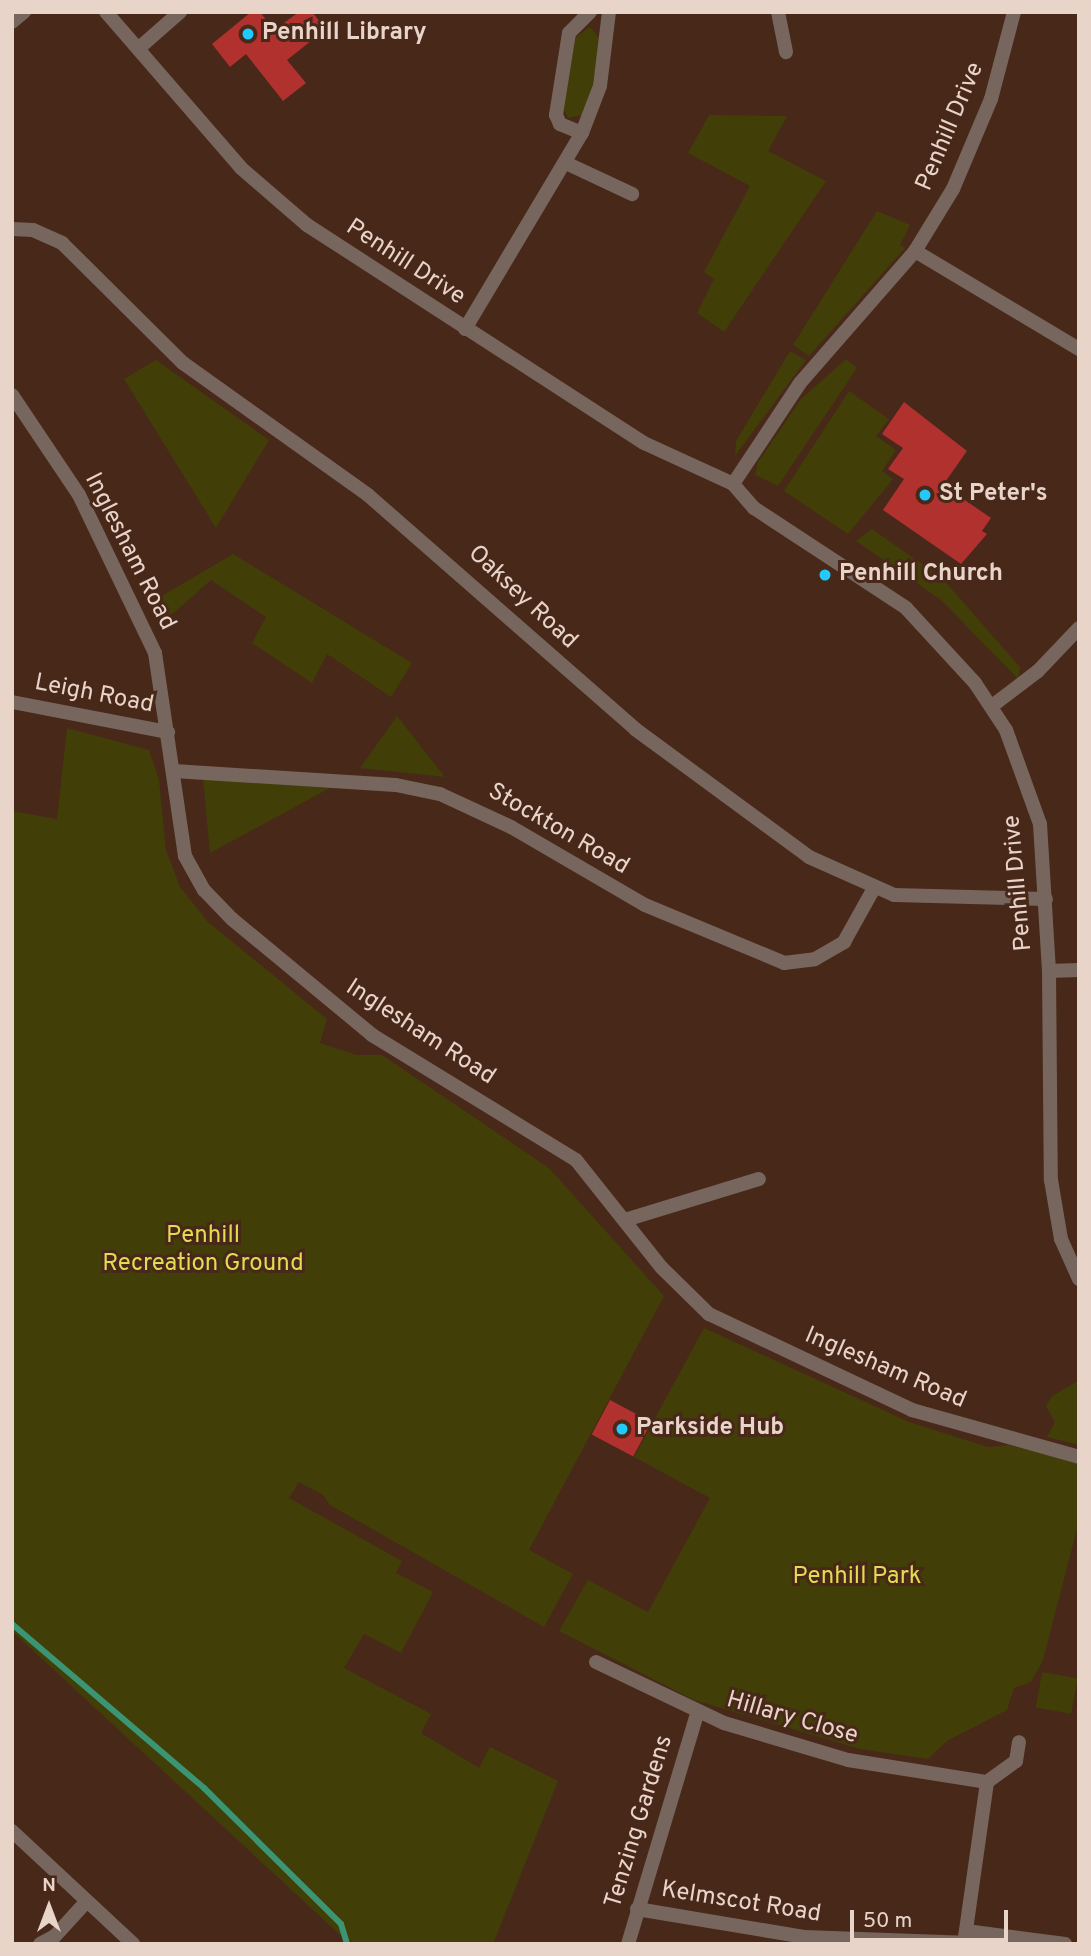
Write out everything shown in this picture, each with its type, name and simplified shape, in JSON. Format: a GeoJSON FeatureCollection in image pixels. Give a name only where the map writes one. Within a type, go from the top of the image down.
{"type":"FeatureCollection","features":[{"type":"Feature","properties":{"kind":"street"},"geometry":{"type":"LineString","coordinates":[[12,22],[24,12]]}},
{"type":"Feature","properties":{"kind":"street","name":"Penhill Drive"},"geometry":{"type":"LineString","coordinates":[[106,12],[139,48],[189,111],[279,202],[465,329],[644,443],[733,484],[754,508],[906,608],[992,706],[1034,798],[1046,899],[1051,1180],[1061,1239],[1079,1279]]}},
{"type":"Feature","properties":{"kind":"street"},"geometry":{"type":"LineString","coordinates":[[139,48],[180,12]]}},
{"type":"Feature","properties":{"kind":"street"},"geometry":{"type":"LineString","coordinates":[[582,132],[560,124],[556,115],[569,33],[590,12]]}},
{"type":"Feature","properties":{"kind":"street"},"geometry":{"type":"LineString","coordinates":[[465,329],[568,164],[600,86],[609,12]]}},
{"type":"Feature","properties":{"kind":"street"},"geometry":{"type":"LineString","coordinates":[[778,12],[786,52]]}},
{"type":"Feature","properties":{"kind":"street","name":"Penhill Drive"},"geometry":{"type":"LineString","coordinates":[[733,484],[800,383],[915,251],[968,157],[1003,63],[1014,12]]}},
{"type":"Feature","properties":{"kind":"street"},"geometry":{"type":"LineString","coordinates":[[568,164],[632,194]]}},
{"type":"Feature","properties":{"kind":"street","name":"Oaksey Road"},"geometry":{"type":"LineString","coordinates":[[12,229],[33,230],[62,243],[183,363],[334,468],[429,544],[656,747],[809,857],[873,890],[962,899],[1046,899]]}},
{"type":"Feature","properties":{"kind":"street"},"geometry":{"type":"LineString","coordinates":[[915,251],[1079,349]]}},
{"type":"Feature","properties":{"kind":"street","name":"Inglesham Road"},"geometry":{"type":"LineString","coordinates":[[12,395],[17,414],[79,495],[135,606],[160,670],[188,864],[232,919],[372,1035],[576,1160],[691,1299],[723,1322],[912,1410],[1079,1457]]}},
{"type":"Feature","properties":{"kind":"street"},"geometry":{"type":"LineString","coordinates":[[992,706],[1038,671],[1079,628]]}},
{"type":"Feature","properties":{"kind":"street","name":"Leigh Road"},"geometry":{"type":"LineString","coordinates":[[12,702],[168,732]]}},
{"type":"Feature","properties":{"kind":"street","name":"Stockton Road"},"geometry":{"type":"LineString","coordinates":[[174,771],[396,785],[440,794],[667,916],[784,963],[815,959],[844,942],[873,890]]}},
{"type":"Feature","properties":{"kind":"street"},"geometry":{"type":"LineString","coordinates":[[1049,971],[1079,970]]}},
{"type":"Feature","properties":{"kind":"street"},"geometry":{"type":"LineString","coordinates":[[625,1220],[759,1178]]}},
{"type":"Feature","properties":{"kind":"street","name":"Hillary Close"},"geometry":{"type":"LineString","coordinates":[[596,1662],[697,1714],[848,1760],[987,1782]]}},
{"type":"Feature","properties":{"kind":"street","name":"Tenzing Gardens"},"geometry":{"type":"LineString","coordinates":[[628,1944],[697,1714]]}},
{"type":"Feature","properties":{"kind":"street"},"geometry":{"type":"LineString","coordinates":[[965,1939],[987,1782],[1016,1761],[1019,1742]]}},
{"type":"Feature","properties":{"kind":"street"},"geometry":{"type":"LineString","coordinates":[[12,1830],[132,1944]]}},
{"type":"Feature","properties":{"kind":"street"},"geometry":{"type":"LineString","coordinates":[[40,1944],[55,1936],[86,1902]]}},
{"type":"Feature","properties":{"kind":"street","name":"Kelmscot Road"},"geometry":{"type":"LineString","coordinates":[[637,1909],[804,1937],[965,1939],[1065,1944]]}},
{"type":"Feature","properties":{"kind":"green space"},"geometry":{"type":"Polygon","coordinates":[[[590,27],[600,39],[591,95],[582,115],[568,118],[564,110],[575,38],[590,27]]]}},
{"type":"Feature","properties":{"kind":"green space"},"geometry":{"type":"Polygon","coordinates":[[[709,115],[787,116],[768,151],[826,181],[724,332],[697,313],[714,279],[704,272],[750,186],[688,153],[709,115]]]}},
{"type":"Feature","properties":{"kind":"green space"},"geometry":{"type":"Polygon","coordinates":[[[877,211],[910,225],[900,245],[905,248],[809,356],[793,345],[877,211]]]}},
{"type":"Feature","properties":{"kind":"green space"},"geometry":{"type":"Polygon","coordinates":[[[790,351],[806,360],[735,456],[736,441],[790,351]]]}},
{"type":"Feature","properties":{"kind":"green space"},"geometry":{"type":"Polygon","coordinates":[[[846,359],[857,368],[778,486],[755,475],[758,462],[801,399],[846,359]]]}},
{"type":"Feature","properties":{"kind":"green space"},"geometry":{"type":"Polygon","coordinates":[[[156,360],[269,440],[216,528],[124,379],[156,360]]]}},
{"type":"Feature","properties":{"kind":"green space"},"geometry":{"type":"Polygon","coordinates":[[[849,391],[889,419],[876,436],[896,450],[882,471],[893,479],[848,534],[784,491],[849,391]]]}},
{"type":"Feature","properties":{"kind":"green space"},"geometry":{"type":"Polygon","coordinates":[[[872,529],[942,578],[1020,667],[1018,679],[941,600],[856,541],[872,529]]]}},
{"type":"Feature","properties":{"kind":"green space"},"geometry":{"type":"Polygon","coordinates":[[[233,554],[412,663],[391,697],[327,654],[312,683],[252,643],[266,617],[211,580],[159,626],[150,603],[233,554]]]}},
{"type":"Feature","properties":{"kind":"green space"},"geometry":{"type":"Polygon","coordinates":[[[397,716],[445,777],[360,768],[397,716]]]}},
{"type":"Feature","properties":{"kind":"green space","name":"Penhill Recreation Ground"},"geometry":{"type":"Polygon","coordinates":[[[67,728],[149,750],[159,780],[166,850],[180,887],[208,922],[327,1019],[320,1043],[357,1055],[382,1055],[549,1168],[664,1296],[529,1550],[573,1574],[544,1627],[330,1505],[323,1495],[299,1482],[289,1498],[402,1561],[396,1573],[433,1592],[401,1653],[364,1634],[344,1668],[431,1714],[421,1733],[479,1768],[490,1747],[558,1781],[493,1944],[356,1944],[339,1934],[12,1631],[12,811],[57,819],[67,728]]]}},
{"type":"Feature","properties":{"kind":"green space"},"geometry":{"type":"Polygon","coordinates":[[[203,779],[330,788],[210,853],[203,779]]]}},
{"type":"Feature","properties":{"kind":"green space","name":"Penhill Park"},"geometry":{"type":"Polygon","coordinates":[[[704,1328],[909,1422],[988,1447],[1009,1445],[1079,1463],[1078,1525],[1043,1660],[1031,1682],[1014,1688],[1007,1710],[947,1741],[928,1759],[860,1749],[694,1700],[559,1631],[588,1580],[648,1612],[710,1498],[634,1457],[704,1328]]]}},
{"type":"Feature","properties":{"kind":"green space"},"geometry":{"type":"Polygon","coordinates":[[[1079,1380],[1079,1445],[1047,1437],[1055,1422],[1046,1406],[1051,1397],[1079,1380]]]}},
{"type":"Feature","properties":{"kind":"green space"},"geometry":{"type":"Polygon","coordinates":[[[1042,1672],[1077,1678],[1071,1714],[1036,1707],[1042,1672]]]}},
{"type":"Feature","properties":{"kind":"building"},"geometry":{"type":"Polygon","coordinates":[[[251,12],[260,12],[274,30],[299,12],[312,12],[326,29],[287,60],[306,83],[283,101],[246,54],[230,67],[212,44],[251,12]]]}},
{"type":"Feature","properties":{"kind":"building","name":"St Peter's"},"geometry":{"type":"Polygon","coordinates":[[[904,402],[967,451],[943,485],[991,518],[982,531],[987,534],[961,564],[883,510],[904,479],[888,469],[903,448],[882,434],[904,402]]]}},
{"type":"Feature","properties":{"kind":"building","name":"Parkside Hub"},"geometry":{"type":"Polygon","coordinates":[[[610,1400],[651,1422],[633,1457],[592,1434],[610,1400]]]}},
{"type":"Feature","properties":{"kind":"waterway"},"geometry":{"type":"LineString","coordinates":[[12,1624],[204,1788],[341,1924],[347,1944]]}},
{"type":"Feature","properties":{"kind":"place","name":"Penhill Library"},"geometry":{"type":"Point","coordinates":[248,34]}},
{"type":"Feature","properties":{"kind":"place","name":"St Peter's"},"geometry":{"type":"Point","coordinates":[925,495]}},
{"type":"Feature","properties":{"kind":"place","name":"Penhill Church"},"geometry":{"type":"Point","coordinates":[825,575]}},
{"type":"Feature","properties":{"kind":"place","name":"Parkside Hub"},"geometry":{"type":"Point","coordinates":[622,1429]}}]}
